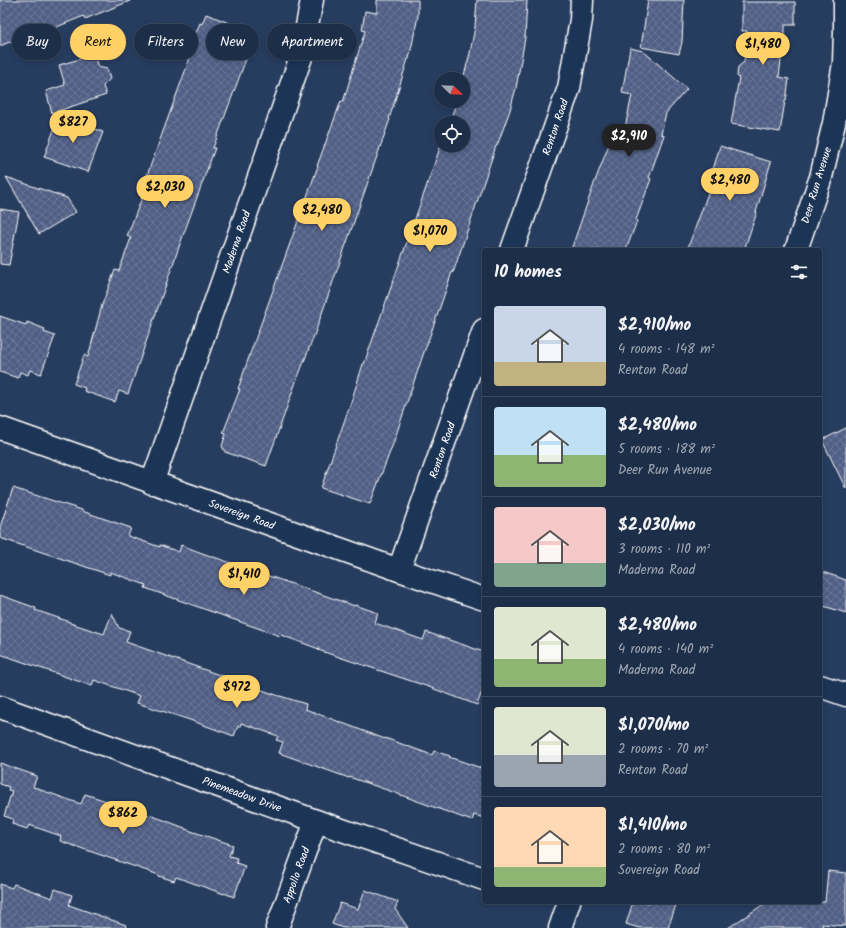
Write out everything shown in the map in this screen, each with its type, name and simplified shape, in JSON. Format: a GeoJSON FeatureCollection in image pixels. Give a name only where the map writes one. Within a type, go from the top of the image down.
{"type":"FeatureCollection","features":[{"type":"Feature","properties":{"kind":"street","name":"Maderna Road"},"geometry":{"type":"LineString","coordinates":[[152,482],[301,57],[312,0]]}},
{"type":"Feature","properties":{"kind":"street","name":"Renton Road"},"geometry":{"type":"LineString","coordinates":[[513,248],[569,88],[581,20],[582,0]]}},
{"type":"Feature","properties":{"kind":"street","name":"Deer Run Avenue"},"geometry":{"type":"LineString","coordinates":[[797,248],[820,177],[834,123],[844,63],[845,0]]}},
{"type":"Feature","properties":{"kind":"street","name":"Renton Road"},"geometry":{"type":"LineString","coordinates":[[399,570],[482,336]]}},
{"type":"Feature","properties":{"kind":"street","name":"Sovereign Road"},"geometry":{"type":"LineString","coordinates":[[0,428],[482,598]]}},
{"type":"Feature","properties":{"kind":"street"},"geometry":{"type":"LineString","coordinates":[[822,687],[846,695]]}},
{"type":"Feature","properties":{"kind":"street","name":"Pinemeadow Drive"},"geometry":{"type":"LineString","coordinates":[[0,707],[316,821],[482,878]]}},
{"type":"Feature","properties":{"kind":"street","name":"Appollo Road"},"geometry":{"type":"LineString","coordinates":[[277,928],[316,821]]}},
{"type":"Feature","properties":{"kind":"street"},"geometry":{"type":"LineString","coordinates":[[560,928],[562,904]]}},
{"type":"Feature","properties":{"kind":"building"},"geometry":{"type":"Polygon","coordinates":[[[0,0],[130,0],[85,19],[84,16],[62,25],[12,24],[12,41],[0,46],[0,0]]]}},
{"type":"Feature","properties":{"kind":"building"},"geometry":{"type":"Polygon","coordinates":[[[377,0],[418,0],[418,16],[409,59],[390,119],[315,333],[266,466],[225,452],[222,446],[226,434],[223,433],[240,389],[238,389],[317,166],[341,101],[343,102],[365,31],[362,30],[365,11],[377,13],[377,0]]]}},
{"type":"Feature","properties":{"kind":"building"},"geometry":{"type":"Polygon","coordinates":[[[477,0],[527,0],[525,38],[516,88],[510,110],[496,146],[393,444],[370,504],[321,488],[363,364],[439,152],[470,152],[470,116],[452,116],[454,108],[470,108],[470,72],[465,72],[475,27],[477,0]]]}},
{"type":"Feature","properties":{"kind":"building"},"geometry":{"type":"Polygon","coordinates":[[[648,0],[684,0],[682,42],[679,54],[641,47],[648,0]]]}},
{"type":"Feature","properties":{"kind":"building"},"geometry":{"type":"Polygon","coordinates":[[[742,2],[795,2],[795,25],[785,25],[785,43],[783,43],[779,77],[789,79],[780,132],[731,124],[739,78],[737,76],[738,67],[744,62],[747,31],[742,31],[742,2]]]}},
{"type":"Feature","properties":{"kind":"building"},"geometry":{"type":"Polygon","coordinates":[[[206,14],[232,24],[206,24],[206,60],[246,60],[213,148],[215,148],[128,394],[119,391],[115,402],[84,391],[85,388],[74,384],[84,355],[88,357],[102,305],[115,270],[119,271],[131,238],[127,236],[145,190],[142,189],[189,60],[198,60],[198,28],[200,23],[202,24],[206,14]]]}},
{"type":"Feature","properties":{"kind":"building"},"geometry":{"type":"Polygon","coordinates":[[[630,48],[643,51],[687,89],[666,113],[661,134],[664,135],[649,178],[651,179],[627,248],[572,248],[613,134],[623,137],[632,95],[622,93],[630,48]]]}},
{"type":"Feature","properties":{"kind":"building"},"geometry":{"type":"Polygon","coordinates":[[[76,60],[96,60],[98,67],[107,69],[110,79],[103,86],[106,95],[52,113],[46,91],[65,85],[59,65],[76,60]]]}},
{"type":"Feature","properties":{"kind":"building"},"geometry":{"type":"Polygon","coordinates":[[[59,116],[103,132],[88,172],[44,157],[59,116]]]}},
{"type":"Feature","properties":{"kind":"building"},"geometry":{"type":"Polygon","coordinates":[[[720,146],[771,162],[757,212],[745,248],[688,248],[710,188],[708,187],[720,146]]]}},
{"type":"Feature","properties":{"kind":"building"},"geometry":{"type":"Polygon","coordinates":[[[6,177],[67,198],[76,212],[39,234],[6,177]]]}},
{"type":"Feature","properties":{"kind":"building"},"geometry":{"type":"Polygon","coordinates":[[[0,209],[19,212],[9,265],[0,264],[0,209]]]}},
{"type":"Feature","properties":{"kind":"building"},"geometry":{"type":"Polygon","coordinates":[[[0,316],[26,325],[27,322],[45,329],[44,332],[55,336],[41,374],[30,370],[28,375],[20,372],[18,378],[0,372],[0,316]]]}},
{"type":"Feature","properties":{"kind":"building"},"geometry":{"type":"Polygon","coordinates":[[[846,428],[846,489],[822,440],[846,428]]]}},
{"type":"Feature","properties":{"kind":"building"},"geometry":{"type":"Polygon","coordinates":[[[13,488],[82,510],[131,528],[128,536],[179,552],[181,545],[378,613],[375,623],[423,640],[426,632],[482,651],[482,691],[477,705],[145,588],[146,585],[110,572],[110,575],[0,538],[0,527],[13,488]]]}},
{"type":"Feature","properties":{"kind":"building"},"geometry":{"type":"Polygon","coordinates":[[[822,572],[846,580],[846,613],[822,606],[822,572]]]}},
{"type":"Feature","properties":{"kind":"building"},"geometry":{"type":"Polygon","coordinates":[[[0,595],[36,608],[35,610],[104,634],[112,613],[119,628],[130,631],[126,642],[279,696],[306,704],[305,709],[385,739],[432,755],[434,751],[482,768],[482,817],[474,815],[472,821],[279,753],[283,742],[276,740],[278,736],[241,723],[240,727],[238,726],[234,736],[137,703],[140,696],[94,680],[92,686],[0,654],[0,595]]]}},
{"type":"Feature","properties":{"kind":"building"},"geometry":{"type":"Polygon","coordinates":[[[0,763],[37,776],[33,787],[41,790],[81,804],[85,794],[233,845],[229,856],[237,858],[236,863],[245,866],[234,897],[176,877],[174,881],[159,876],[60,841],[61,836],[29,825],[27,829],[12,824],[13,819],[4,816],[12,791],[8,790],[9,787],[0,784],[0,763]]]}},
{"type":"Feature","properties":{"kind":"building"},"geometry":{"type":"Polygon","coordinates":[[[828,871],[846,873],[846,926],[822,924],[823,928],[728,928],[764,904],[822,904],[822,902],[825,902],[828,871]]]}},
{"type":"Feature","properties":{"kind":"building"},"geometry":{"type":"Polygon","coordinates":[[[0,884],[12,888],[14,884],[52,898],[55,889],[72,895],[69,905],[126,925],[125,928],[0,928],[0,884]]]}},
{"type":"Feature","properties":{"kind":"building"},"geometry":{"type":"Polygon","coordinates":[[[365,890],[398,902],[395,909],[408,928],[343,928],[332,924],[340,903],[358,909],[365,890]]]}},
{"type":"Feature","properties":{"kind":"building"},"geometry":{"type":"Polygon","coordinates":[[[632,904],[676,904],[668,928],[639,928],[626,924],[632,904]]]}}]}
